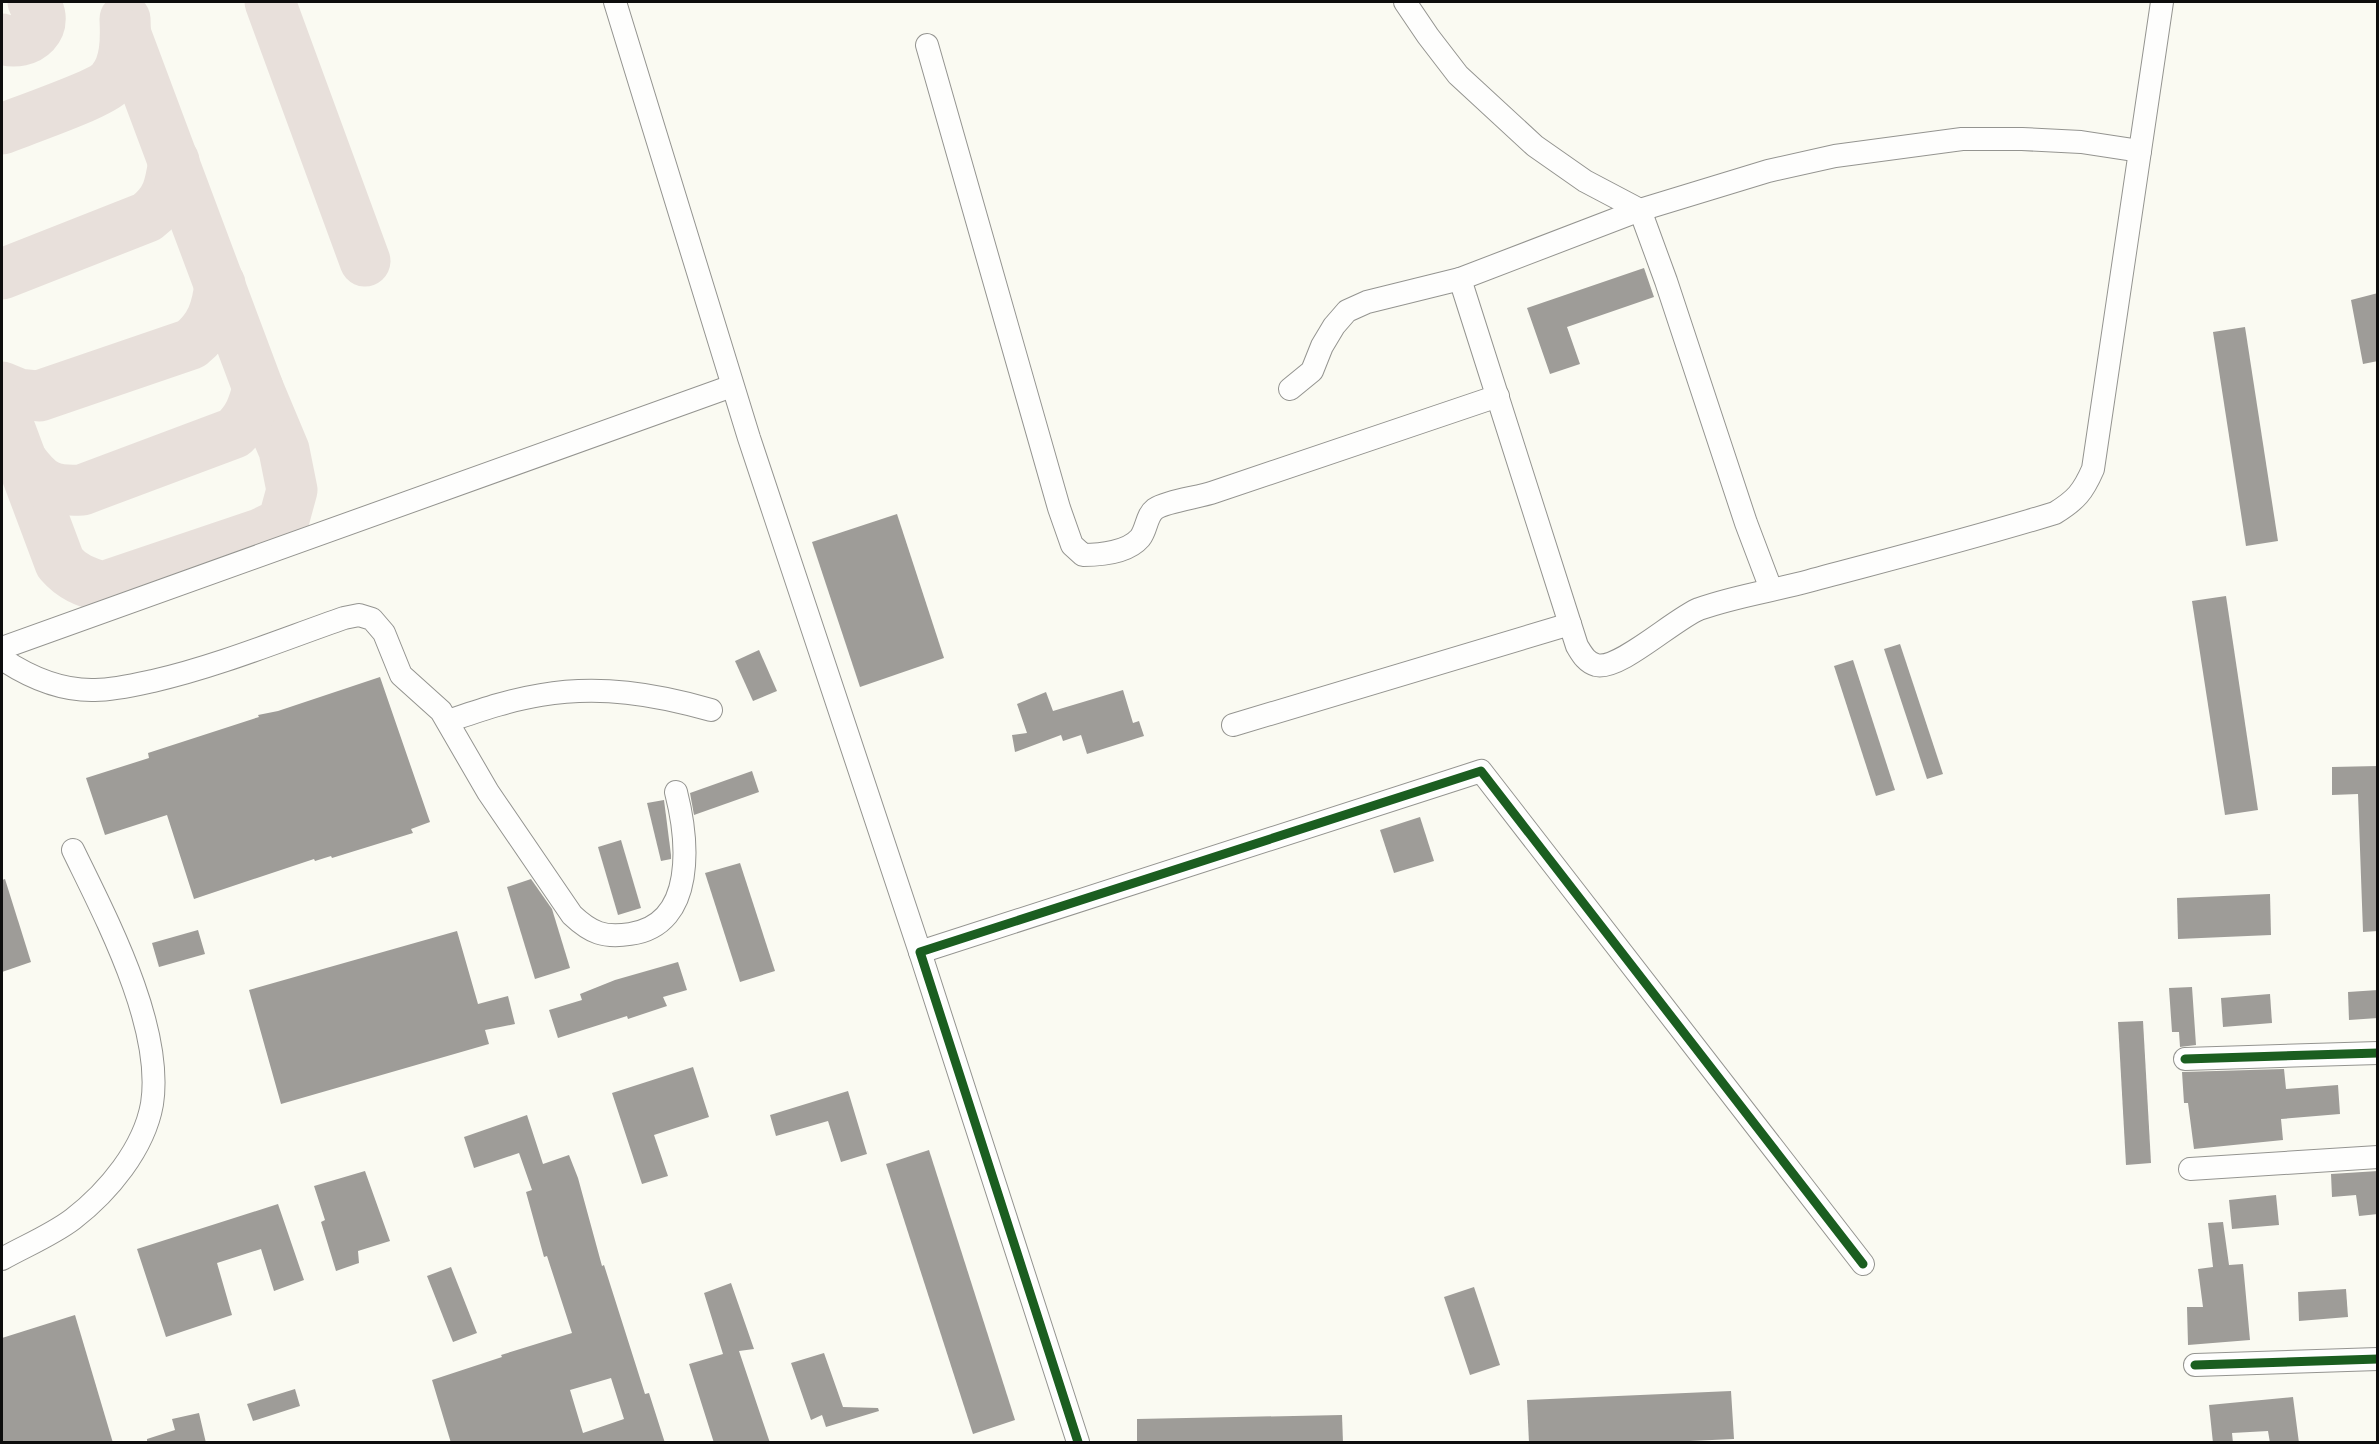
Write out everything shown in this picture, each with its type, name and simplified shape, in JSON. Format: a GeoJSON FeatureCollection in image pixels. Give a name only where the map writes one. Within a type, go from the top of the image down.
{"type":"FeatureCollection","features":[{"type":"Feature","properties":{"kind":"street"},"geometry":{"type":"LineString","coordinates":[[615,2],[732,386],[920,952],[1078,1443]]}},
{"type":"Feature","properties":{"kind":"street"},"geometry":{"type":"LineString","coordinates":[[1405,2],[1458,75],[1535,146],[1585,181],[1640,210],[1746,523],[1771,589]]}},
{"type":"Feature","properties":{"kind":"street"},"geometry":{"type":"LineString","coordinates":[[1460,279],[1577,646],[1585,658],[1597,665],[1611,663],[1624,657],[1696,611],[2055,513],[2072,503],[2085,488],[2093,469],[2162,2]]}},
{"type":"Feature","properties":{"kind":"street"},"geometry":{"type":"LineString","coordinates":[[927,45],[1059,508],[1072,545],[1083,555],[1096,555],[1128,547],[1141,537],[1148,518],[1155,509],[1167,503],[1185,501],[1214,492],[1498,396]]}},
{"type":"Feature","properties":{"kind":"street"},"geometry":{"type":"LineString","coordinates":[[1290,389],[1312,371],[1322,346],[1334,326],[1347,311],[1367,302],[1460,279],[1640,210],[1768,171],[1835,156],[1962,139],[2081,142],[2140,151]]}},
{"type":"Feature","properties":{"kind":"street"},"geometry":{"type":"LineString","coordinates":[[2,648],[732,386]]}},
{"type":"Feature","properties":{"kind":"street"},"geometry":{"type":"LineString","coordinates":[[2,659],[22,673],[57,686],[94,690],[177,675],[344,618],[359,615],[372,619],[384,633],[401,675],[434,703],[448,721],[471,765],[572,915],[585,928],[601,934],[619,936],[637,933],[654,926],[668,915],[677,899],[686,852],[684,821],[676,792]]}},
{"type":"Feature","properties":{"kind":"street"},"geometry":{"type":"LineString","coordinates":[[1233,725],[1570,624]]}},
{"type":"Feature","properties":{"kind":"street"},"geometry":{"type":"LineString","coordinates":[[448,721],[530,697],[583,690],[627,691],[669,698],[711,710]]}},
{"type":"Feature","properties":{"kind":"street"},"geometry":{"type":"LineString","coordinates":[[920,952],[1481,771],[1863,1264]]}},
{"type":"Feature","properties":{"kind":"street"},"geometry":{"type":"LineString","coordinates":[[2,1259],[73,1219],[102,1192],[124,1166],[144,1134],[152,1104],[153,1065],[144,1020],[102,910],[73,850]]}},
{"type":"Feature","properties":{"kind":"street"},"geometry":{"type":"LineString","coordinates":[[2186,1059],[2378,1053]]}},
{"type":"Feature","properties":{"kind":"street"},"geometry":{"type":"LineString","coordinates":[[2190,1169],[2378,1157]]}},
{"type":"Feature","properties":{"kind":"street"},"geometry":{"type":"LineString","coordinates":[[2194,1365],[2378,1359]]}},
{"type":"Feature","properties":{"kind":"building"},"geometry":{"type":"Polygon","coordinates":[[[1644,268],[1654,297],[1567,327],[1580,364],[1550,374],[1527,308],[1644,268]]]}},
{"type":"Feature","properties":{"kind":"building"},"geometry":{"type":"Polygon","coordinates":[[[2378,293],[2378,361],[2363,364],[2351,300],[2378,293]]]}},
{"type":"Feature","properties":{"kind":"building"},"geometry":{"type":"Polygon","coordinates":[[[2245,327],[2278,541],[2246,546],[2213,332],[2245,327]]]}},
{"type":"Feature","properties":{"kind":"building"},"geometry":{"type":"Polygon","coordinates":[[[897,514],[944,658],[860,687],[812,542],[897,514]]]}},
{"type":"Feature","properties":{"kind":"building"},"geometry":{"type":"Polygon","coordinates":[[[2226,596],[2258,810],[2225,815],[2192,601],[2226,596]]]}},
{"type":"Feature","properties":{"kind":"building"},"geometry":{"type":"Polygon","coordinates":[[[1900,644],[1943,774],[1927,779],[1884,649],[1900,644]]]}},
{"type":"Feature","properties":{"kind":"building"},"geometry":{"type":"Polygon","coordinates":[[[759,650],[777,691],[753,701],[735,661],[759,650]]]}},
{"type":"Feature","properties":{"kind":"building"},"geometry":{"type":"Polygon","coordinates":[[[1853,660],[1895,790],[1876,796],[1834,666],[1853,660]]]}},
{"type":"Feature","properties":{"kind":"building"},"geometry":{"type":"Polygon","coordinates":[[[380,677],[430,822],[411,829],[413,833],[332,858],[331,856],[315,861],[314,859],[194,899],[167,815],[105,835],[86,778],[149,758],[148,753],[259,717],[258,715],[278,711],[380,677]]]}},
{"type":"Feature","properties":{"kind":"building"},"geometry":{"type":"Polygon","coordinates":[[[1123,690],[1133,723],[1139,721],[1144,736],[1087,754],[1081,735],[1063,741],[1061,735],[1015,752],[1012,735],[1027,733],[1017,704],[1046,692],[1053,711],[1123,690]]]}},
{"type":"Feature","properties":{"kind":"building"},"geometry":{"type":"Polygon","coordinates":[[[2378,766],[2378,931],[2363,932],[2358,794],[2332,795],[2332,767],[2378,766]]]}},
{"type":"Feature","properties":{"kind":"building"},"geometry":{"type":"Polygon","coordinates":[[[752,771],[759,792],[694,815],[690,793],[752,771]]]}},
{"type":"Feature","properties":{"kind":"building"},"geometry":{"type":"Polygon","coordinates":[[[664,800],[671,859],[661,861],[647,803],[664,800]]]}},
{"type":"Feature","properties":{"kind":"building"},"geometry":{"type":"Polygon","coordinates":[[[1420,817],[1434,861],[1394,873],[1380,830],[1420,817]]]}},
{"type":"Feature","properties":{"kind":"building"},"geometry":{"type":"Polygon","coordinates":[[[621,840],[641,908],[618,915],[598,847],[621,840]]]}},
{"type":"Feature","properties":{"kind":"building"},"geometry":{"type":"Polygon","coordinates":[[[740,863],[775,971],[740,982],[705,873],[740,863]]]}},
{"type":"Feature","properties":{"kind":"building"},"geometry":{"type":"Polygon","coordinates":[[[5,879],[31,962],[2,972],[2,880],[5,879]]]}},
{"type":"Feature","properties":{"kind":"building"},"geometry":{"type":"Polygon","coordinates":[[[531,879],[552,909],[570,968],[535,979],[507,887],[531,879]]]}},
{"type":"Feature","properties":{"kind":"building"},"geometry":{"type":"Polygon","coordinates":[[[2270,894],[2271,935],[2178,939],[2177,898],[2270,894]]]}},
{"type":"Feature","properties":{"kind":"building"},"geometry":{"type":"Polygon","coordinates":[[[198,930],[205,954],[159,967],[152,943],[198,930]]]}},
{"type":"Feature","properties":{"kind":"building"},"geometry":{"type":"Polygon","coordinates":[[[457,931],[478,1004],[508,996],[515,1024],[485,1030],[489,1044],[281,1104],[249,990],[457,931]]]}},
{"type":"Feature","properties":{"kind":"building"},"geometry":{"type":"Polygon","coordinates":[[[678,962],[687,990],[663,997],[667,1006],[558,1038],[549,1010],[582,1000],[580,994],[615,980],[678,962]]]}},
{"type":"Feature","properties":{"kind":"building"},"geometry":{"type":"Polygon","coordinates":[[[2192,987],[2196,1045],[2180,1047],[2179,1032],[2172,1032],[2169,988],[2192,987]]]}},
{"type":"Feature","properties":{"kind":"building"},"geometry":{"type":"Polygon","coordinates":[[[2378,990],[2378,1018],[2349,1020],[2348,992],[2378,990]]]}},
{"type":"Feature","properties":{"kind":"building"},"geometry":{"type":"Polygon","coordinates":[[[2270,994],[2272,1023],[2223,1027],[2221,998],[2270,994]]]}},
{"type":"Feature","properties":{"kind":"building"},"geometry":{"type":"Polygon","coordinates":[[[2143,1021],[2151,1163],[2126,1165],[2118,1022],[2143,1021]]]}},
{"type":"Feature","properties":{"kind":"building"},"geometry":{"type":"Polygon","coordinates":[[[693,1067],[709,1117],[654,1135],[668,1176],[642,1184],[612,1093],[693,1067]]]}},
{"type":"Feature","properties":{"kind":"building"},"geometry":{"type":"Polygon","coordinates":[[[2284,1069],[2286,1089],[2338,1085],[2340,1114],[2281,1119],[2283,1140],[2194,1149],[2188,1103],[2184,1103],[2182,1072],[2284,1069]]]}},
{"type":"Feature","properties":{"kind":"building"},"geometry":{"type":"Polygon","coordinates":[[[848,1091],[867,1154],[841,1162],[828,1121],[776,1136],[770,1115],[848,1091]]]}},
{"type":"Feature","properties":{"kind":"building"},"geometry":{"type":"Polygon","coordinates":[[[527,1115],[543,1164],[569,1155],[578,1178],[602,1266],[604,1265],[645,1394],[649,1393],[665,1443],[451,1443],[432,1380],[572,1333],[547,1256],[544,1257],[526,1192],[532,1190],[519,1153],[474,1168],[464,1137],[527,1115]],[[611,1378],[570,1390],[583,1433],[624,1419],[611,1378]]]}},
{"type":"Feature","properties":{"kind":"building"},"geometry":{"type":"Polygon","coordinates":[[[929,1150],[1015,1420],[973,1434],[886,1164],[929,1150]]]}},
{"type":"Feature","properties":{"kind":"building"},"geometry":{"type":"Polygon","coordinates":[[[365,1171],[390,1241],[358,1251],[359,1263],[336,1271],[321,1222],[325,1220],[314,1186],[365,1171]]]}},
{"type":"Feature","properties":{"kind":"building"},"geometry":{"type":"Polygon","coordinates":[[[2378,1171],[2378,1214],[2359,1216],[2356,1195],[2332,1197],[2331,1174],[2378,1171]]]}},
{"type":"Feature","properties":{"kind":"building"},"geometry":{"type":"Polygon","coordinates":[[[2276,1195],[2279,1225],[2232,1229],[2229,1200],[2276,1195]]]}},
{"type":"Feature","properties":{"kind":"building"},"geometry":{"type":"Polygon","coordinates":[[[278,1204],[304,1280],[274,1291],[261,1249],[217,1263],[232,1315],[166,1337],[137,1249],[278,1204]]]}},
{"type":"Feature","properties":{"kind":"building"},"geometry":{"type":"Polygon","coordinates":[[[2223,1222],[2229,1265],[2243,1264],[2250,1340],[2188,1345],[2187,1307],[2203,1307],[2198,1269],[2213,1267],[2208,1223],[2223,1222]]]}},
{"type":"Feature","properties":{"kind":"building"},"geometry":{"type":"Polygon","coordinates":[[[451,1267],[477,1333],[453,1342],[427,1276],[451,1267]]]}},
{"type":"Feature","properties":{"kind":"building"},"geometry":{"type":"Polygon","coordinates":[[[731,1283],[754,1349],[739,1351],[770,1443],[714,1443],[689,1364],[723,1354],[704,1293],[731,1283]]]}},
{"type":"Feature","properties":{"kind":"building"},"geometry":{"type":"Polygon","coordinates":[[[1474,1287],[1500,1365],[1470,1375],[1444,1297],[1474,1287]]]}},
{"type":"Feature","properties":{"kind":"building"},"geometry":{"type":"Polygon","coordinates":[[[2346,1289],[2348,1317],[2299,1321],[2298,1292],[2346,1289]]]}},
{"type":"Feature","properties":{"kind":"building"},"geometry":{"type":"Polygon","coordinates":[[[75,1315],[113,1443],[2,1443],[2,1338],[75,1315]]]}},
{"type":"Feature","properties":{"kind":"building"},"geometry":{"type":"Polygon","coordinates":[[[824,1353],[843,1407],[878,1408],[879,1411],[826,1427],[822,1415],[811,1420],[791,1363],[824,1353]]]}},
{"type":"Feature","properties":{"kind":"building"},"geometry":{"type":"Polygon","coordinates":[[[295,1389],[300,1406],[253,1421],[247,1404],[295,1389]]]}},
{"type":"Feature","properties":{"kind":"building"},"geometry":{"type":"Polygon","coordinates":[[[1731,1391],[1734,1439],[1646,1443],[1529,1443],[1527,1400],[1731,1391]]]}},
{"type":"Feature","properties":{"kind":"building"},"geometry":{"type":"Polygon","coordinates":[[[2293,1397],[2299,1443],[2270,1443],[2268,1431],[2232,1433],[2233,1443],[2213,1443],[2209,1405],[2293,1397]]]}},
{"type":"Feature","properties":{"kind":"building"},"geometry":{"type":"Polygon","coordinates":[[[199,1413],[206,1443],[147,1443],[147,1439],[175,1430],[172,1419],[199,1413]]]}},
{"type":"Feature","properties":{"kind":"building"},"geometry":{"type":"Polygon","coordinates":[[[1342,1415],[1343,1443],[1137,1443],[1137,1419],[1342,1415]]]}},
{"type":"Feature","properties":{"kind":"taxiway"},"geometry":{"type":"LineString","coordinates":[[2,39],[21,40],[35,32],[40,19],[33,2]]}},
{"type":"Feature","properties":{"kind":"taxiway"},"geometry":{"type":"LineString","coordinates":[[270,2],[365,261]]}},
{"type":"Feature","properties":{"kind":"taxiway"},"geometry":{"type":"LineString","coordinates":[[2,129],[78,100],[112,81],[123,59],[125,19]]}},
{"type":"Feature","properties":{"kind":"taxiway"},"geometry":{"type":"LineString","coordinates":[[2,408],[60,563],[69,572],[85,581],[103,587],[260,534],[283,523],[292,490],[284,450],[258,388],[126,35]]}},
{"type":"Feature","properties":{"kind":"taxiway"},"geometry":{"type":"LineString","coordinates":[[2,274],[147,217],[164,199],[174,161]]}},
{"type":"Feature","properties":{"kind":"taxiway"},"geometry":{"type":"LineString","coordinates":[[2,387],[19,394],[39,396],[191,344],[204,332],[212,318],[220,284]]}},
{"type":"Feature","properties":{"kind":"taxiway"},"geometry":{"type":"LineString","coordinates":[[22,461],[34,476],[47,485],[62,490],[82,490],[234,433],[250,412],[258,388]]}},
{"type":"Feature","properties":{"kind":"cycle path"},"geometry":{"type":"LineString","coordinates":[[1078,1442],[920,952],[1481,771],[1863,1264]]}},
{"type":"Feature","properties":{"kind":"cycle path"},"geometry":{"type":"LineString","coordinates":[[2185,1059],[2378,1053]]}},
{"type":"Feature","properties":{"kind":"cycle path"},"geometry":{"type":"LineString","coordinates":[[2195,1365],[2378,1359]]}}]}
